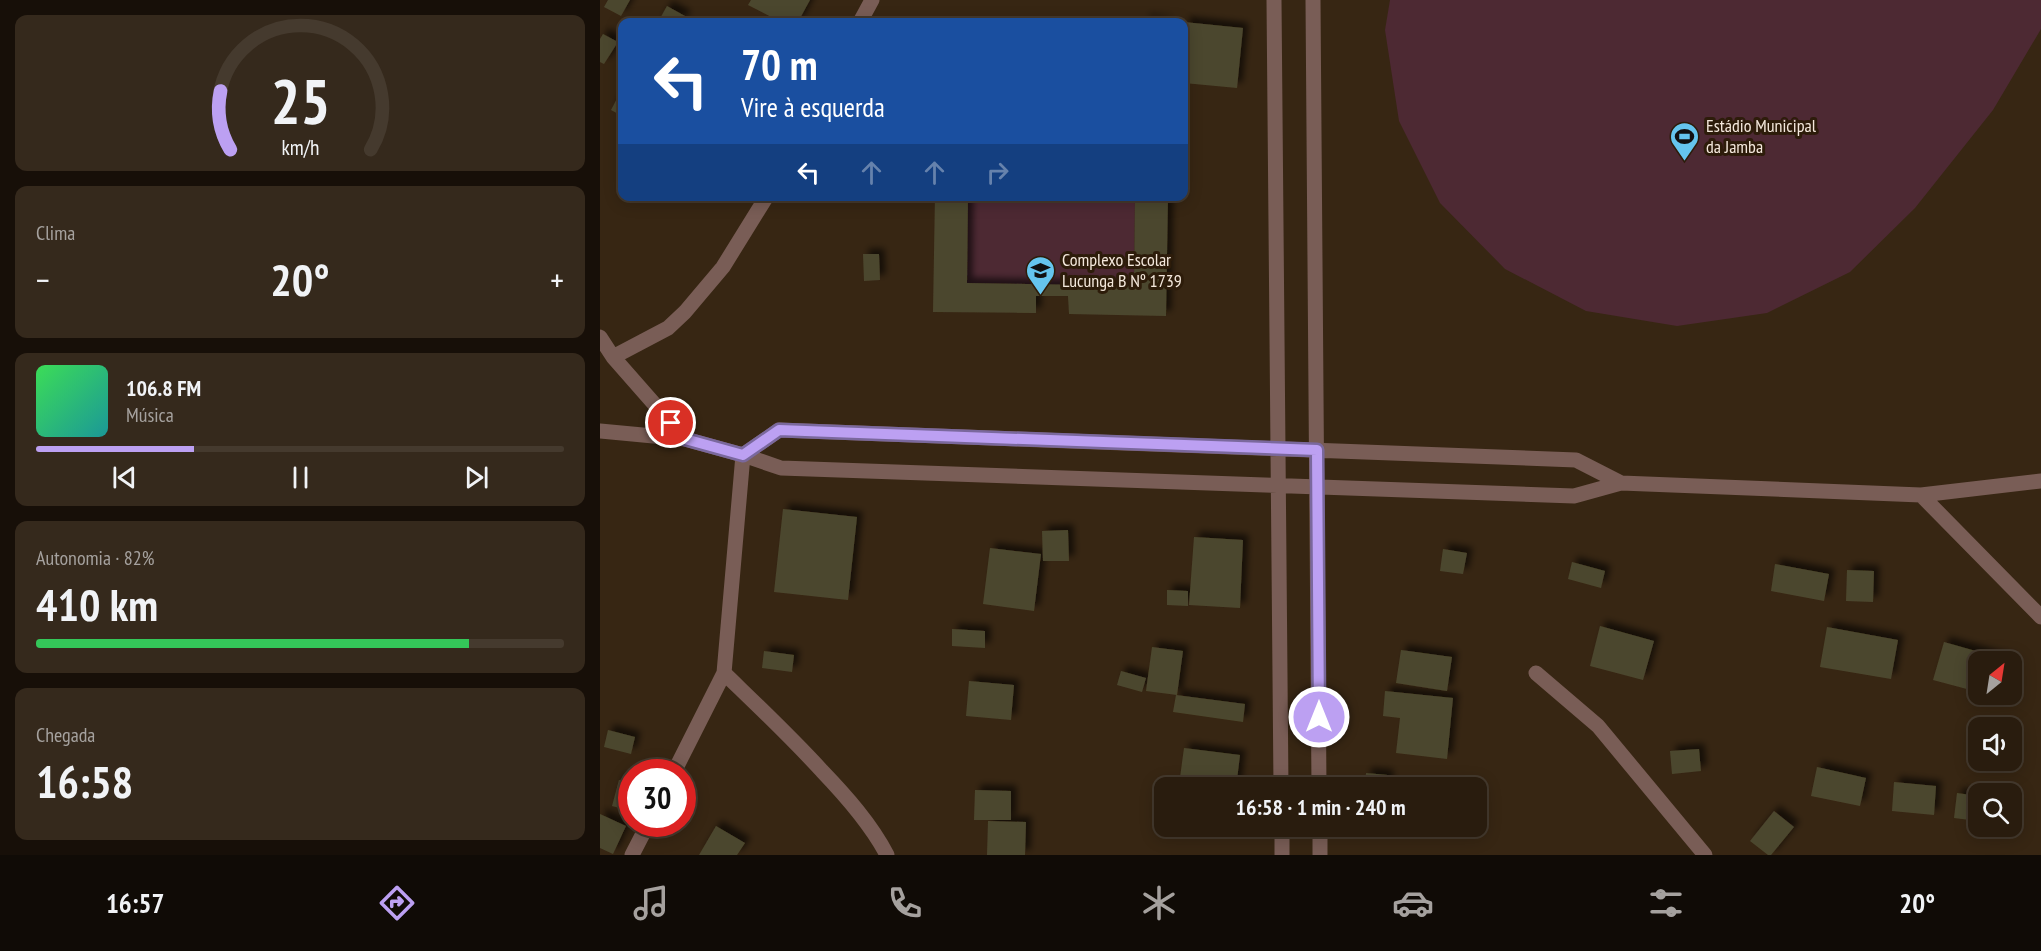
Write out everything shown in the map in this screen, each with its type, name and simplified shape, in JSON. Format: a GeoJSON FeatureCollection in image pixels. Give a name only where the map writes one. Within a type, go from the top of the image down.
{"type":"FeatureCollection","features":[{"type":"Feature","properties":{"kind":"street"},"geometry":{"type":"LineString","coordinates":[[862,18],[872,0]]}},
{"type":"Feature","properties":{"kind":"street"},"geometry":{"type":"LineString","coordinates":[[1274,0],[1281,777]]}},
{"type":"Feature","properties":{"kind":"street"},"geometry":{"type":"LineString","coordinates":[[1313,0],[1319,777]]}},
{"type":"Feature","properties":{"kind":"street"},"geometry":{"type":"LineString","coordinates":[[613,357],[668,328],[685,312],[723,267],[764,201]]}},
{"type":"Feature","properties":{"kind":"street"},"geometry":{"type":"LineString","coordinates":[[600,337],[613,357],[685,439]]}},
{"type":"Feature","properties":{"kind":"street"},"geometry":{"type":"LineString","coordinates":[[743,455],[779,430],[1576,460],[1621,483]]}},
{"type":"Feature","properties":{"kind":"street"},"geometry":{"type":"LineString","coordinates":[[600,431],[685,439],[781,468],[1574,496],[1621,483],[1922,495],[2041,482]]}},
{"type":"Feature","properties":{"kind":"street"},"geometry":{"type":"LineString","coordinates":[[681,759],[724,673],[743,455]]}},
{"type":"Feature","properties":{"kind":"street"},"geometry":{"type":"LineString","coordinates":[[1922,495],[2041,617]]}},
{"type":"Feature","properties":{"kind":"street"},"geometry":{"type":"LineString","coordinates":[[724,673],[790,736],[842,792],[880,841],[887,855]]}},
{"type":"Feature","properties":{"kind":"street"},"geometry":{"type":"LineString","coordinates":[[1536,673],[1598,726],[1705,855]]}},
{"type":"Feature","properties":{"kind":"street"},"geometry":{"type":"LineString","coordinates":[[632,855],[641,837]]}},
{"type":"Feature","properties":{"kind":"street"},"geometry":{"type":"LineString","coordinates":[[1282,837],[1282,855]]}},
{"type":"Feature","properties":{"kind":"street"},"geometry":{"type":"LineString","coordinates":[[1320,837],[1320,855]]}},
{"type":"Feature","properties":{"kind":"shaded area","name":"Estádio Municipal da Jamba"},"geometry":{"type":"Polygon","coordinates":[[[1390,0],[2041,0],[2041,29],[1993,110],[1915,208],[1850,272],[1767,313],[1677,326],[1586,311],[1505,269],[1440,203],[1399,121],[1385,30],[1390,0]]]}},
{"type":"Feature","properties":{"kind":"shaded area"},"geometry":{"type":"Polygon","coordinates":[[[968,201],[1135,201],[1134,286],[967,283],[968,201]]]}},
{"type":"Feature","properties":{"kind":"building"},"geometry":{"type":"Polygon","coordinates":[[[608,0],[630,0],[621,16],[604,7],[608,0]]]}},
{"type":"Feature","properties":{"kind":"building"},"geometry":{"type":"Polygon","coordinates":[[[751,0],[810,0],[800,18],[773,18],[748,5],[751,0]]]}},
{"type":"Feature","properties":{"kind":"building"},"geometry":{"type":"Polygon","coordinates":[[[667,6],[685,16],[684,18],[660,18],[667,6]]]}},
{"type":"Feature","properties":{"kind":"building"},"geometry":{"type":"Polygon","coordinates":[[[1188,22],[1243,28],[1237,88],[1188,83],[1188,22]]]}},
{"type":"Feature","properties":{"kind":"building"},"geometry":{"type":"Polygon","coordinates":[[[603,34],[618,42],[604,64],[600,62],[600,39],[603,34]]]}},
{"type":"Feature","properties":{"kind":"building"},"geometry":{"type":"Polygon","coordinates":[[[618,97],[618,114],[611,110],[618,97]]]}},
{"type":"Feature","properties":{"kind":"building"},"geometry":{"type":"Polygon","coordinates":[[[935,201],[968,201],[967,283],[1134,286],[1135,201],[1168,201],[1166,316],[1069,314],[1068,296],[1036,296],[1036,313],[933,312],[935,201]]]}},
{"type":"Feature","properties":{"kind":"building"},"geometry":{"type":"Polygon","coordinates":[[[863,254],[879,254],[880,280],[864,281],[863,254]]]}},
{"type":"Feature","properties":{"kind":"building"},"geometry":{"type":"Polygon","coordinates":[[[783,509],[857,517],[848,600],[774,592],[783,509]]]}},
{"type":"Feature","properties":{"kind":"building"},"geometry":{"type":"Polygon","coordinates":[[[1068,530],[1069,561],[1043,561],[1042,531],[1068,530]]]}},
{"type":"Feature","properties":{"kind":"building"},"geometry":{"type":"Polygon","coordinates":[[[1194,537],[1243,540],[1240,608],[1189,605],[1194,537]]]}},
{"type":"Feature","properties":{"kind":"building"},"geometry":{"type":"Polygon","coordinates":[[[990,548],[1041,554],[1034,611],[983,604],[990,548]]]}},
{"type":"Feature","properties":{"kind":"building"},"geometry":{"type":"Polygon","coordinates":[[[1443,549],[1467,553],[1463,574],[1440,571],[1443,549]]]}},
{"type":"Feature","properties":{"kind":"building"},"geometry":{"type":"Polygon","coordinates":[[[1572,562],[1605,571],[1601,588],[1568,579],[1572,562]]]}},
{"type":"Feature","properties":{"kind":"building"},"geometry":{"type":"Polygon","coordinates":[[[1775,564],[1829,574],[1824,601],[1771,591],[1775,564]]]}},
{"type":"Feature","properties":{"kind":"building"},"geometry":{"type":"Polygon","coordinates":[[[1847,570],[1874,571],[1873,602],[1846,601],[1847,570]]]}},
{"type":"Feature","properties":{"kind":"building"},"geometry":{"type":"Polygon","coordinates":[[[1167,590],[1188,591],[1188,606],[1167,605],[1167,590]]]}},
{"type":"Feature","properties":{"kind":"building"},"geometry":{"type":"Polygon","coordinates":[[[1600,626],[1654,641],[1643,680],[1590,666],[1600,626]]]}},
{"type":"Feature","properties":{"kind":"building"},"geometry":{"type":"Polygon","coordinates":[[[1827,627],[1898,640],[1891,679],[1820,667],[1827,627]]]}},
{"type":"Feature","properties":{"kind":"building"},"geometry":{"type":"Polygon","coordinates":[[[952,629],[985,631],[985,648],[952,646],[952,629]]]}},
{"type":"Feature","properties":{"kind":"building"},"geometry":{"type":"Polygon","coordinates":[[[1944,642],[1976,651],[1968,651],[1968,689],[1933,680],[1944,642]]]}},
{"type":"Feature","properties":{"kind":"building"},"geometry":{"type":"Polygon","coordinates":[[[1152,647],[1183,651],[1177,695],[1146,691],[1152,647]]]}},
{"type":"Feature","properties":{"kind":"building"},"geometry":{"type":"Polygon","coordinates":[[[1401,650],[1452,657],[1447,691],[1396,683],[1401,650]]]}},
{"type":"Feature","properties":{"kind":"building"},"geometry":{"type":"Polygon","coordinates":[[[764,651],[794,655],[792,672],[762,668],[764,651]]]}},
{"type":"Feature","properties":{"kind":"building"},"geometry":{"type":"Polygon","coordinates":[[[1121,671],[1146,678],[1142,692],[1117,685],[1121,671]]]}},
{"type":"Feature","properties":{"kind":"building"},"geometry":{"type":"Polygon","coordinates":[[[969,681],[1014,685],[1011,720],[966,716],[969,681]]]}},
{"type":"Feature","properties":{"kind":"building"},"geometry":{"type":"Polygon","coordinates":[[[1385,691],[1453,698],[1447,759],[1396,753],[1400,718],[1383,716],[1385,691]]]}},
{"type":"Feature","properties":{"kind":"building"},"geometry":{"type":"Polygon","coordinates":[[[1176,695],[1245,704],[1243,722],[1173,712],[1176,695]]]}},
{"type":"Feature","properties":{"kind":"building"},"geometry":{"type":"Polygon","coordinates":[[[608,730],[635,737],[631,754],[604,747],[608,730]]]}},
{"type":"Feature","properties":{"kind":"building"},"geometry":{"type":"Polygon","coordinates":[[[1184,748],[1240,755],[1237,777],[1180,777],[1184,748]]]}},
{"type":"Feature","properties":{"kind":"building"},"geometry":{"type":"Polygon","coordinates":[[[1699,749],[1701,771],[1672,774],[1670,751],[1699,749]]]}},
{"type":"Feature","properties":{"kind":"building"},"geometry":{"type":"Polygon","coordinates":[[[1817,767],[1866,778],[1860,806],[1811,796],[1817,767]]]}},
{"type":"Feature","properties":{"kind":"building"},"geometry":{"type":"Polygon","coordinates":[[[1366,773],[1388,775],[1388,777],[1366,777],[1366,773]]]}},
{"type":"Feature","properties":{"kind":"building"},"geometry":{"type":"Polygon","coordinates":[[[1894,782],[1936,786],[1934,815],[1892,811],[1894,782]]]}},
{"type":"Feature","properties":{"kind":"building"},"geometry":{"type":"Polygon","coordinates":[[[618,784],[618,808],[612,806],[618,784]]]}},
{"type":"Feature","properties":{"kind":"building"},"geometry":{"type":"Polygon","coordinates":[[[975,790],[1011,791],[1011,820],[974,820],[975,790]]]}},
{"type":"Feature","properties":{"kind":"building"},"geometry":{"type":"Polygon","coordinates":[[[1957,793],[1968,795],[1968,820],[1954,818],[1957,793]]]}},
{"type":"Feature","properties":{"kind":"building"},"geometry":{"type":"Polygon","coordinates":[[[1774,811],[1794,827],[1771,855],[1768,855],[1750,841],[1774,811]]]}},
{"type":"Feature","properties":{"kind":"building"},"geometry":{"type":"Polygon","coordinates":[[[600,814],[618,822],[618,837],[621,837],[613,854],[600,848],[600,814]]]}},
{"type":"Feature","properties":{"kind":"building"},"geometry":{"type":"Polygon","coordinates":[[[988,821],[1026,822],[1025,855],[987,855],[988,821]]]}},
{"type":"Feature","properties":{"kind":"building"},"geometry":{"type":"Polygon","coordinates":[[[716,826],[745,843],[737,855],[699,855],[716,826]]]}},
{"type":"Feature","properties":{"kind":"place","name":"Estádio Municipal da Jamba"},"geometry":{"type":"Point","coordinates":[1685,162]}},
{"type":"Feature","properties":{"kind":"place","name":"Complexo Escolar Lucunga B Nº 1739"},"geometry":{"type":"Point","coordinates":[1041,296]}},
{"type":"Feature","properties":{"kind":"route"},"geometry":{"type":"LineString","coordinates":[[671,423],[685,439],[743,455],[779,430],[1317,450],[1319,717]]}}]}
